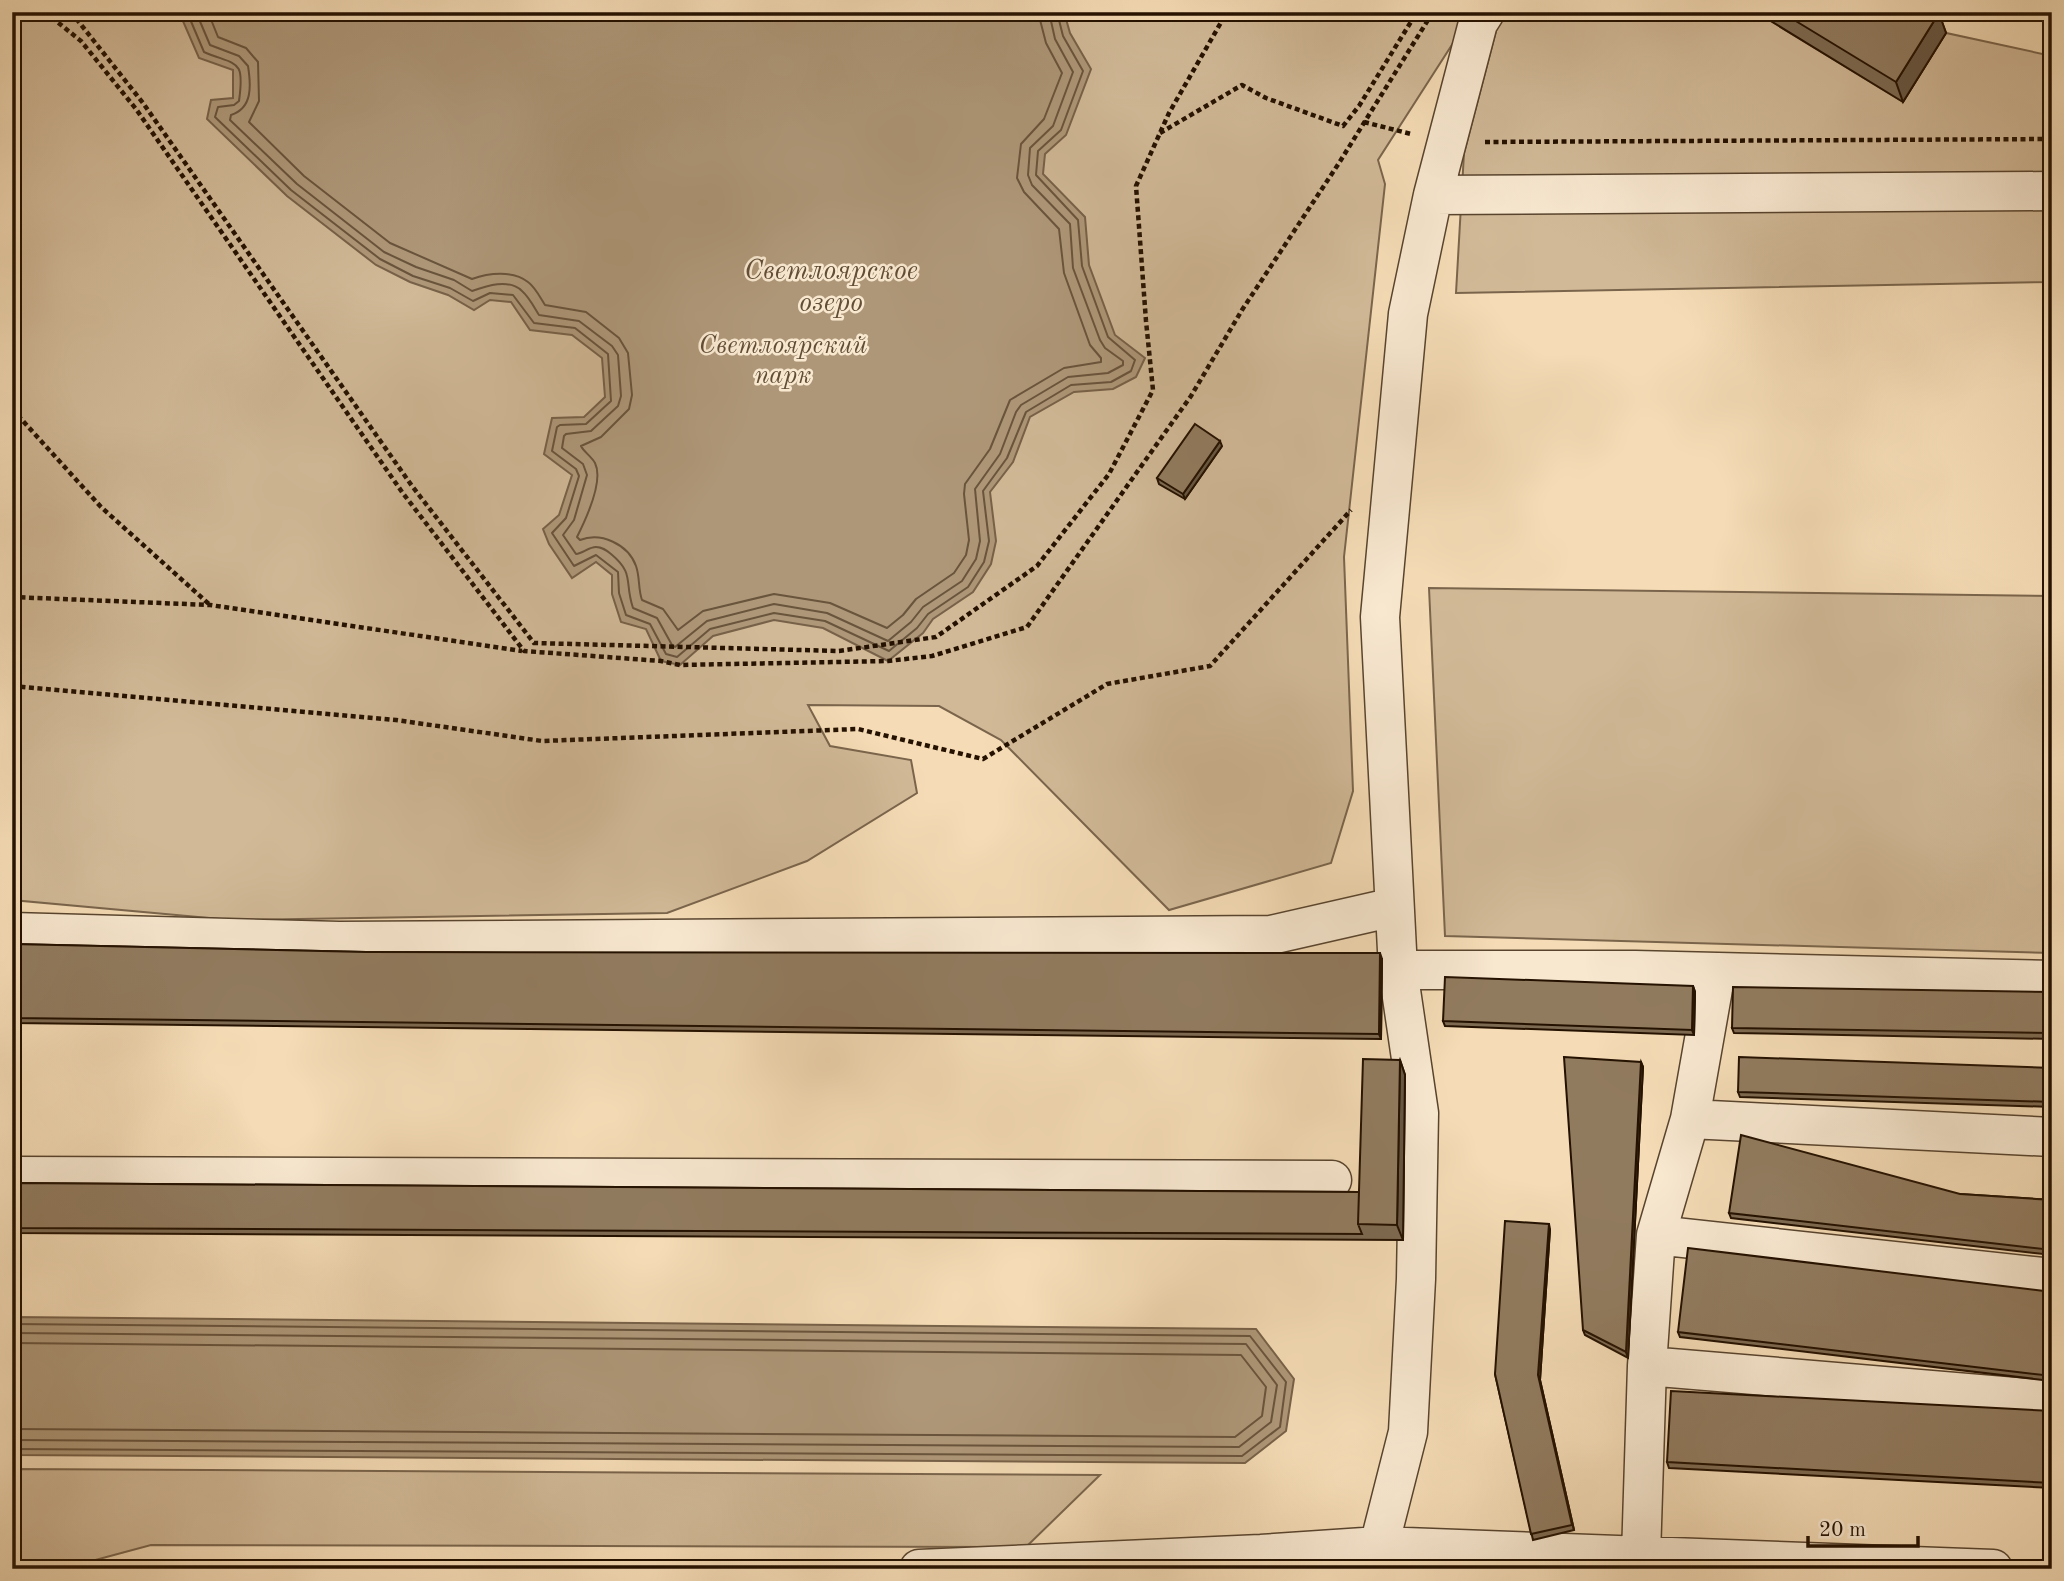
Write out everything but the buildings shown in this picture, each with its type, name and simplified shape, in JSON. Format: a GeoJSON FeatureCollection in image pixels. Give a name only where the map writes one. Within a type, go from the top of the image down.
{"type":"FeatureCollection","features":[{"type":"Feature","properties":{"kind":"street"},"geometry":{"type":"LineString","coordinates":[[1379,1546],[1408,1432],[1416,1279],[1419,1113],[1398,970],[1380,617],[1409,314],[1433,195],[1478,23],[1485,12]]}},
{"type":"Feature","properties":{"kind":"street"},"geometry":{"type":"LineString","coordinates":[[1433,195],[2052,191]]}},
{"type":"Feature","properties":{"kind":"street"},"geometry":{"type":"LineString","coordinates":[[12,932],[339,941],[1271,935],[1394,907]]}},
{"type":"Feature","properties":{"kind":"street"},"geometry":{"type":"LineString","coordinates":[[1398,970],[1716,972],[2052,980]]}},
{"type":"Feature","properties":{"kind":"street"},"geometry":{"type":"LineString","coordinates":[[1641,1556],[1647,1366],[1656,1235],[1690,1119],[1716,972]]}},
{"type":"Feature","properties":{"kind":"street"},"geometry":{"type":"LineString","coordinates":[[1690,1119],[2052,1138]]}},
{"type":"Feature","properties":{"kind":"street"},"geometry":{"type":"LineString","coordinates":[[12,1176],[1332,1180]]}},
{"type":"Feature","properties":{"kind":"street"},"geometry":{"type":"LineString","coordinates":[[1656,1235],[2052,1278]]}},
{"type":"Feature","properties":{"kind":"street"},"geometry":{"type":"LineString","coordinates":[[1647,1366],[2052,1400]]}},
{"type":"Feature","properties":{"kind":"street"},"geometry":{"type":"LineString","coordinates":[[919,1569],[1088,1565],[1379,1546],[1641,1556],[1703,1564],[1993,1569]]}},
{"type":"Feature","properties":{"kind":"path"},"geometry":{"type":"LineString","coordinates":[[45,12],[81,41],[136,109],[402,492],[524,651]]}},
{"type":"Feature","properties":{"kind":"path"},"geometry":{"type":"LineString","coordinates":[[71,12],[144,103],[412,486],[534,643],[839,651],[936,637],[1037,565],[1109,474],[1153,390],[1136,186],[1159,134],[1227,12]]}},
{"type":"Feature","properties":{"kind":"path"},"geometry":{"type":"LineString","coordinates":[[1159,134],[1242,85],[1343,126],[1359,106],[1417,12]]}},
{"type":"Feature","properties":{"kind":"path"},"geometry":{"type":"LineString","coordinates":[[12,597],[210,605],[524,651],[661,661],[680,665],[888,661],[932,656],[1027,627],[1191,396],[1242,310],[1433,12]]}},
{"type":"Feature","properties":{"kind":"path"},"geometry":{"type":"LineString","coordinates":[[1364,122],[1447,143],[2052,139]]}},
{"type":"Feature","properties":{"kind":"path"},"geometry":{"type":"LineString","coordinates":[[12,409],[101,507],[210,605]]}},
{"type":"Feature","properties":{"kind":"path"},"geometry":{"type":"LineString","coordinates":[[12,685],[397,720],[542,741],[858,729],[983,759],[1107,684],[1210,666],[1395,462]]}},
{"type":"Feature","properties":{"kind":"green space","name":"Светлоярский парк"},"geometry":{"type":"Polygon","coordinates":[[[12,12],[1473,12],[1378,160],[1385,184],[1344,557],[1353,791],[1331,863],[1169,910],[1001,740],[939,706],[808,705],[830,746],[911,760],[917,793],[807,861],[667,913],[231,920],[12,900],[12,12]]]}},
{"type":"Feature","properties":{"kind":"green space"},"geometry":{"type":"Polygon","coordinates":[[[1501,12],[1756,12],[1903,102],[1946,33],[2052,56],[2052,282],[1456,293],[1464,153],[1501,12]]]}},
{"type":"Feature","properties":{"kind":"green space"},"geometry":{"type":"Polygon","coordinates":[[[1429,588],[2052,596],[2052,953],[1445,936],[1429,588]]]}},
{"type":"Feature","properties":{"kind":"green space"},"geometry":{"type":"Polygon","coordinates":[[[12,1469],[1100,1475],[1026,1547],[151,1545],[62,1569],[12,1565],[12,1469]]]}},
{"type":"Feature","properties":{"kind":"water","name":"Светлоярское озеро"},"geometry":{"type":"Polygon","coordinates":[[[179,12],[1064,12],[1070,33],[1091,69],[1066,135],[1045,154],[1043,174],[1085,217],[1089,265],[1115,335],[1145,358],[1136,377],[1113,389],[1074,392],[1030,417],[1013,462],[990,492],[996,541],[991,564],[973,592],[933,619],[923,633],[888,661],[823,628],[774,620],[713,636],[680,665],[661,661],[646,629],[621,622],[612,594],[612,575],[596,562],[572,578],[549,544],[543,529],[559,515],[572,475],[544,454],[552,418],[584,417],[605,397],[602,358],[572,335],[530,330],[511,302],[490,300],[474,310],[448,295],[410,282],[376,265],[287,196],[207,119],[211,100],[233,98],[233,70],[199,58],[179,12]]]}},
{"type":"Feature","properties":{"kind":"water"},"geometry":{"type":"Polygon","coordinates":[[[12,1317],[1256,1329],[1294,1379],[1286,1431],[1245,1463],[12,1455],[12,1317]]]}}]}
